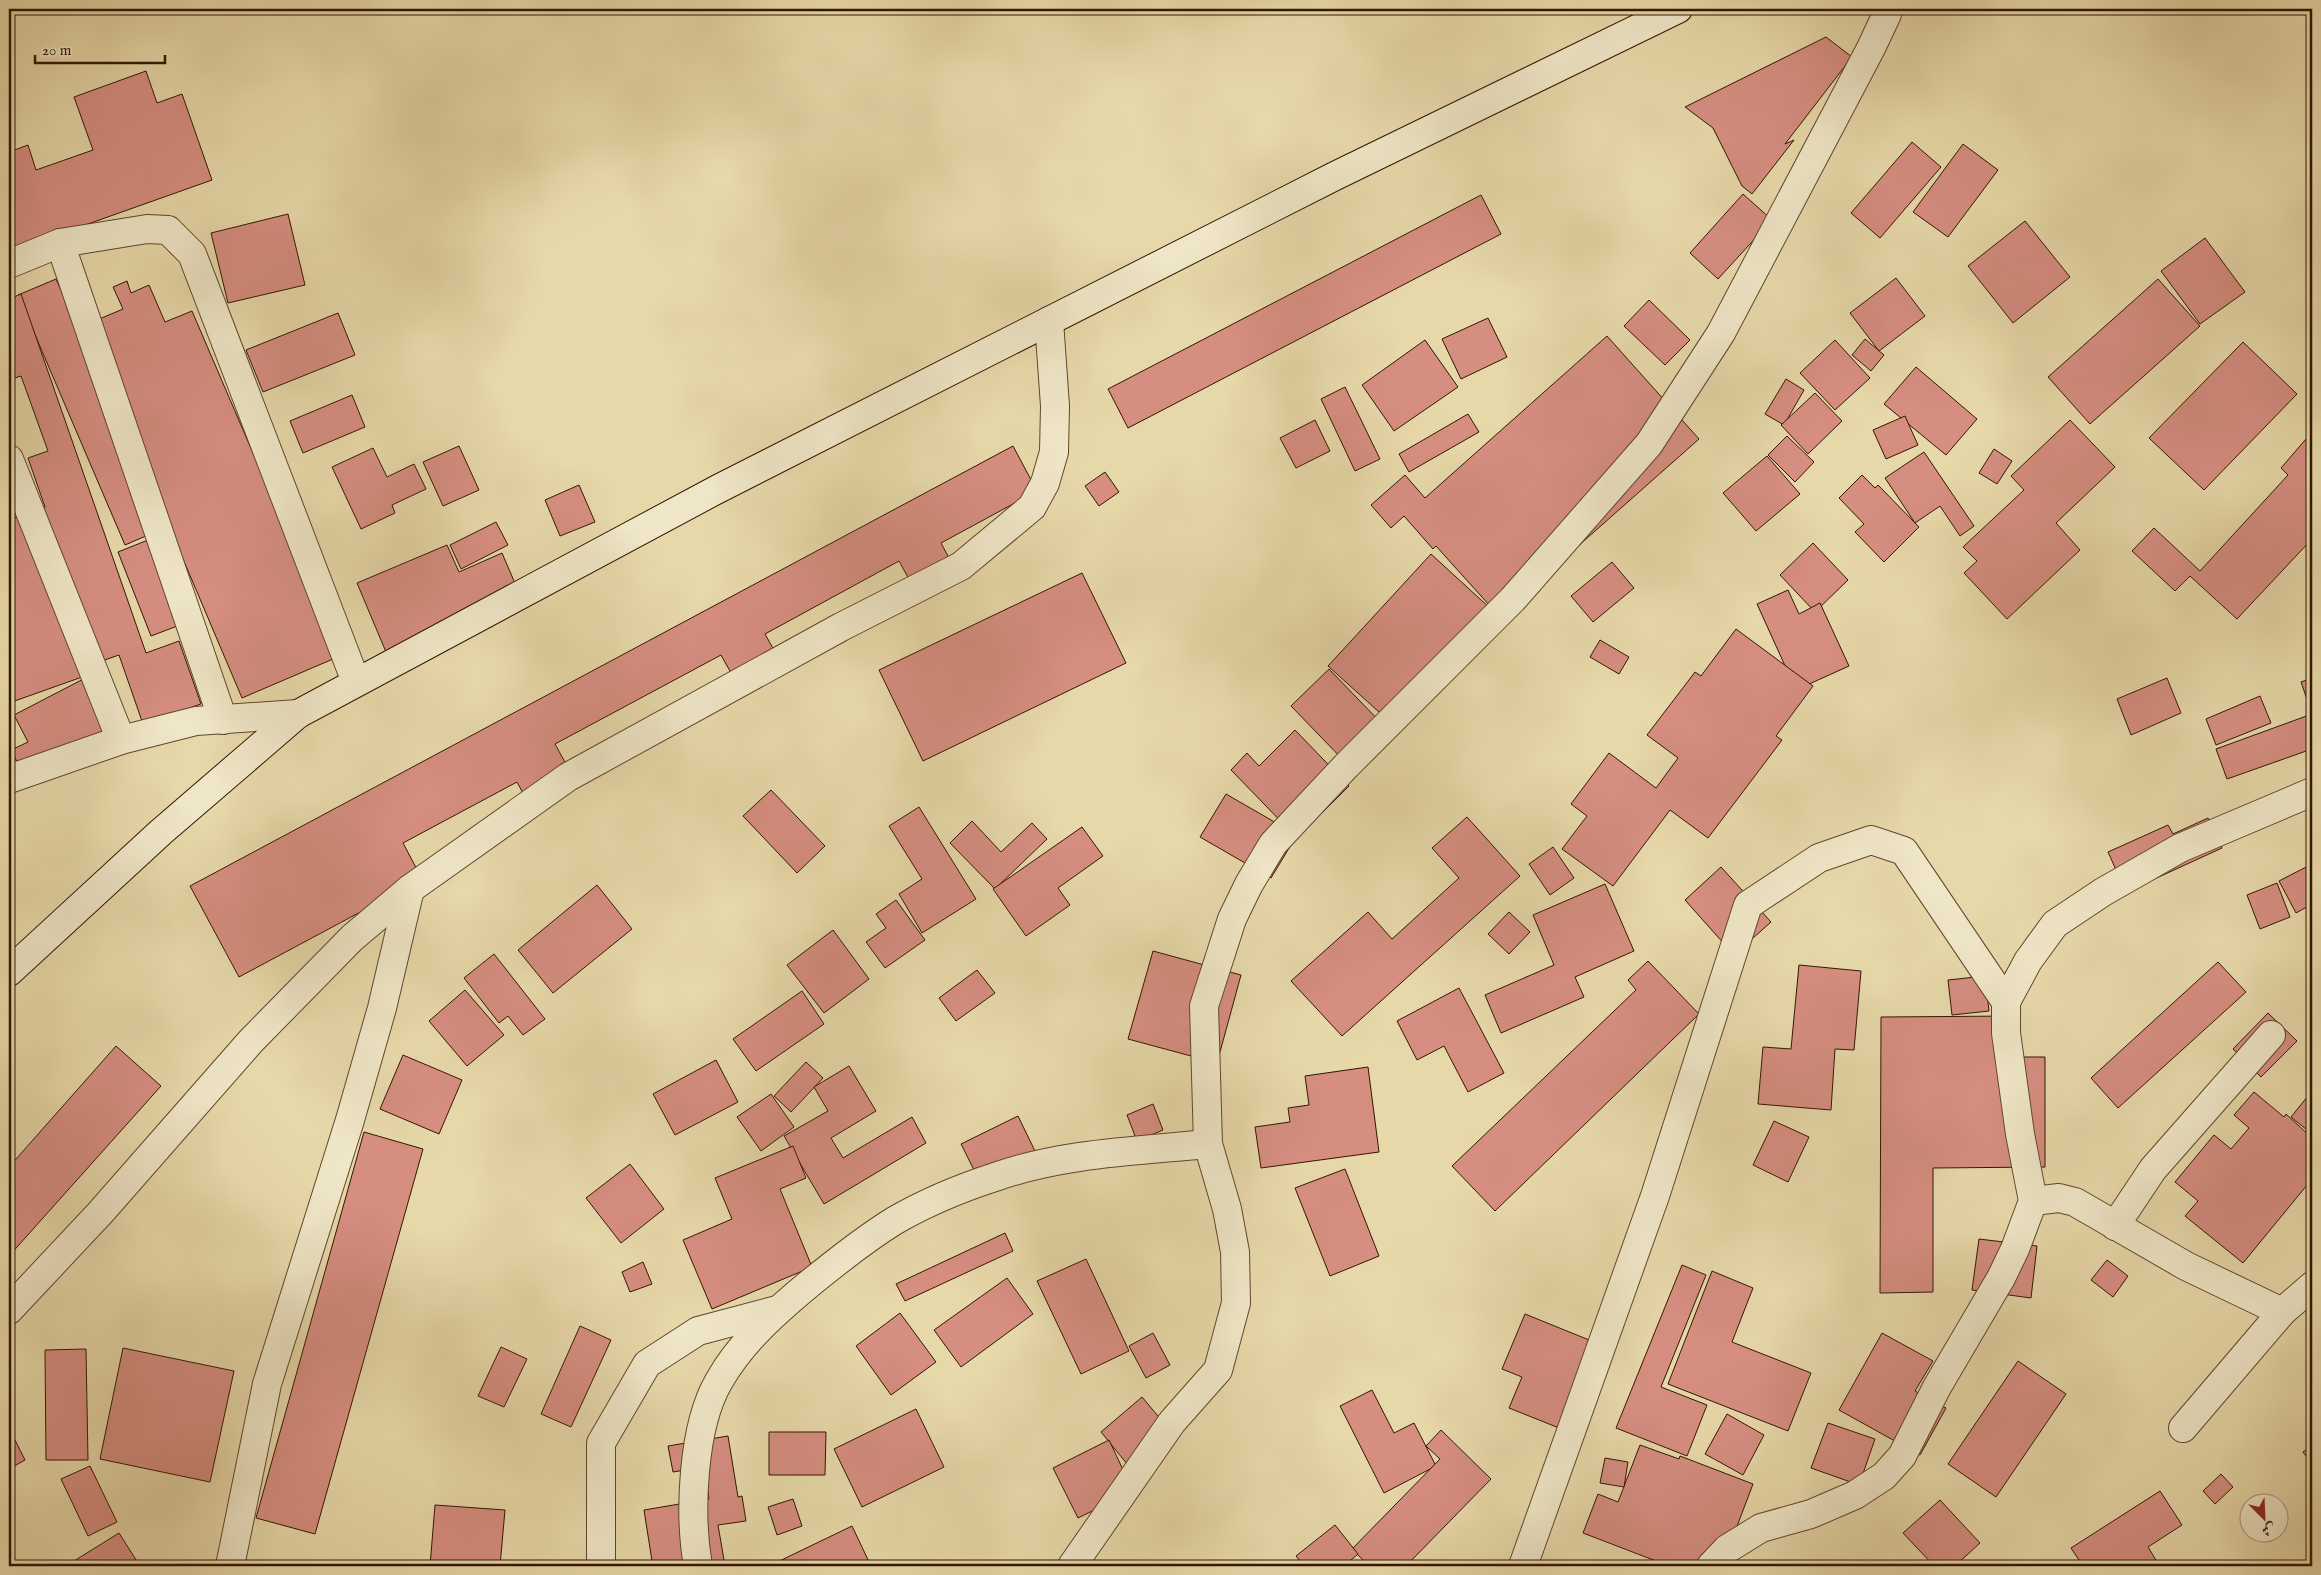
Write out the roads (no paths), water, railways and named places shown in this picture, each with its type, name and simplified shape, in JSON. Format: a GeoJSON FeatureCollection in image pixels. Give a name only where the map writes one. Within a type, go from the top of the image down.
{"type":"FeatureCollection","features":[{"type":"Feature","properties":{"kind":"street"},"geometry":{"type":"LineString","coordinates":[[9,972],[161,832],[298,714],[716,490],[1344,171],[1678,9]]}},
{"type":"Feature","properties":{"kind":"street"},"geometry":{"type":"LineString","coordinates":[[1072,1566],[1172,1422],[1218,1370],[1236,1303],[1236,1252],[1208,1144],[1204,1006],[1232,919],[1254,876],[1273,844],[1346,766],[1513,599],[1649,444],[1721,333],[1871,48],[1887,14],[1887,9]]}},
{"type":"Feature","properties":{"kind":"street"},"geometry":{"type":"LineString","coordinates":[[9,264],[60,243],[148,229],[168,230],[192,254],[356,682]]}},
{"type":"Feature","properties":{"kind":"street"},"geometry":{"type":"LineString","coordinates":[[60,243],[223,720]]}},
{"type":"Feature","properties":{"kind":"street"},"geometry":{"type":"LineString","coordinates":[[9,1310],[100,1213],[251,1041],[352,938],[410,888],[568,777],[832,632],[960,566],[1032,508],[1045,483],[1054,452],[1055,406],[1049,321]]}},
{"type":"Feature","properties":{"kind":"street"},"geometry":{"type":"LineString","coordinates":[[9,459],[121,740]]}},
{"type":"Feature","properties":{"kind":"street"},"geometry":{"type":"LineString","coordinates":[[9,779],[121,740],[196,721],[298,714]]}},
{"type":"Feature","properties":{"kind":"street"},"geometry":{"type":"LineString","coordinates":[[1711,1566],[1727,1549],[1761,1528],[1811,1514],[1855,1495],[1884,1476],[1902,1456],[1937,1387],[2001,1278],[2015,1249],[2033,1201],[2020,1134],[2006,1033],[2006,1002],[2028,961],[2055,924],[2103,892],[2180,848],[2312,792]]}},
{"type":"Feature","properties":{"kind":"street"},"geometry":{"type":"LineString","coordinates":[[1523,1566],[1655,1196],[1748,905],[1819,858],[1871,840],[1904,851],[2006,1002]]}},
{"type":"Feature","properties":{"kind":"street"},"geometry":{"type":"LineString","coordinates":[[230,1566],[267,1384],[350,1120],[382,1008],[410,888]]}},
{"type":"Feature","properties":{"kind":"street"},"geometry":{"type":"LineString","coordinates":[[2115,1226],[2153,1169],[2270,1034]]}},
{"type":"Feature","properties":{"kind":"street"},"geometry":{"type":"LineString","coordinates":[[698,1566],[694,1544],[695,1483],[702,1424],[718,1382],[743,1344],[779,1310],[854,1249],[895,1221],[949,1195],[996,1176],[1052,1162],[1102,1154],[1208,1144]]}},
{"type":"Feature","properties":{"kind":"street"},"geometry":{"type":"LineString","coordinates":[[2033,1201],[2050,1198],[2068,1199],[2186,1266],[2282,1312]]}},
{"type":"Feature","properties":{"kind":"street"},"geometry":{"type":"LineString","coordinates":[[2183,1428],[2282,1312],[2312,1286]]}},
{"type":"Feature","properties":{"kind":"street"},"geometry":{"type":"LineString","coordinates":[[601,1566],[601,1443],[647,1364],[698,1332],[779,1310]]}}]}
